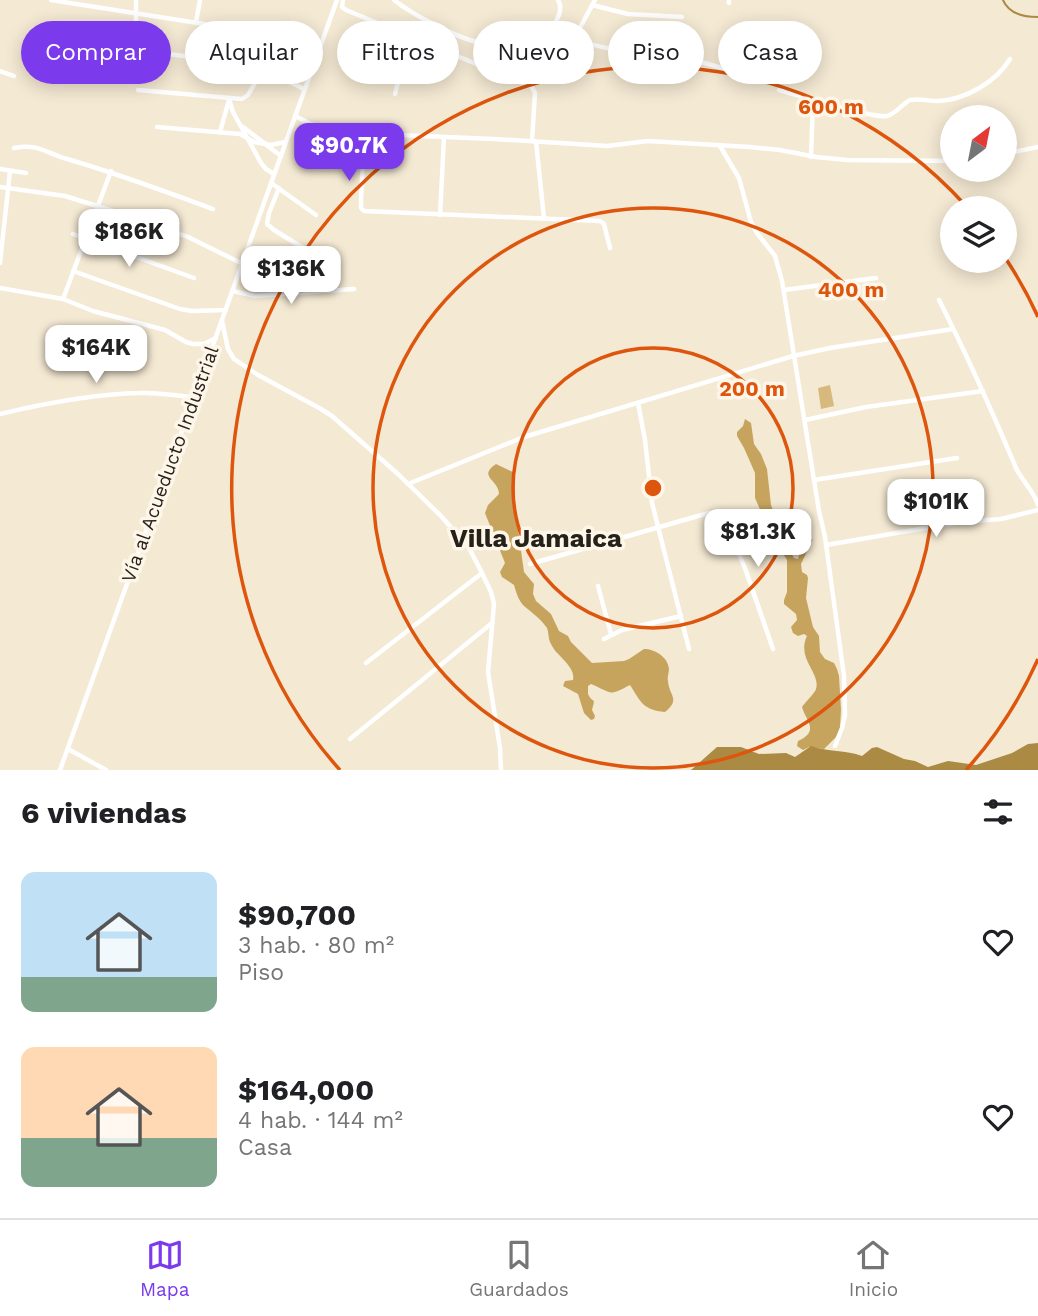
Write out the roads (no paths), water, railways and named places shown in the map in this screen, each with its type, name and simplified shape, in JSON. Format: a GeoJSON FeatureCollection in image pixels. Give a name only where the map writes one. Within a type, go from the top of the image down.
{"type":"FeatureCollection","features":[{"type":"Feature","properties":{"kind":"street"},"geometry":{"type":"LineString","coordinates":[[51,0],[188,21]]}},
{"type":"Feature","properties":{"kind":"street"},"geometry":{"type":"LineString","coordinates":[[108,0],[109,9]]}},
{"type":"Feature","properties":{"kind":"street"},"geometry":{"type":"LineString","coordinates":[[135,21],[136,0]]}},
{"type":"Feature","properties":{"kind":"street"},"geometry":{"type":"LineString","coordinates":[[196,21],[200,0]]}},
{"type":"Feature","properties":{"kind":"street","name":"Vía al Acueducto Industrial"},"geometry":{"type":"LineString","coordinates":[[60,770],[337,0]]}},
{"type":"Feature","properties":{"kind":"street"},"geometry":{"type":"LineString","coordinates":[[343,0],[342,7],[346,10],[372,21]]}},
{"type":"Feature","properties":{"kind":"street"},"geometry":{"type":"LineString","coordinates":[[394,0],[435,24],[473,39]]}},
{"type":"Feature","properties":{"kind":"street"},"geometry":{"type":"LineString","coordinates":[[556,21],[561,5],[558,0]]}},
{"type":"Feature","properties":{"kind":"street"},"geometry":{"type":"LineString","coordinates":[[682,17],[617,13],[593,2],[576,35],[584,42],[673,56],[718,67]]}},
{"type":"Feature","properties":{"kind":"street"},"geometry":{"type":"LineString","coordinates":[[459,57],[532,87],[535,93],[534,141],[544,218]]}},
{"type":"Feature","properties":{"kind":"street"},"geometry":{"type":"LineString","coordinates":[[779,90],[885,117],[913,99],[939,101],[962,95],[993,79],[1010,59]]}},
{"type":"Feature","properties":{"kind":"street"},"geometry":{"type":"LineString","coordinates":[[0,71],[14,76]]}},
{"type":"Feature","properties":{"kind":"street"},"geometry":{"type":"LineString","coordinates":[[138,90],[237,100],[246,98],[254,84]]}},
{"type":"Feature","properties":{"kind":"street"},"geometry":{"type":"LineString","coordinates":[[294,84],[304,89]]}},
{"type":"Feature","properties":{"kind":"street"},"geometry":{"type":"LineString","coordinates":[[395,94],[398,84]]}},
{"type":"Feature","properties":{"kind":"street"},"geometry":{"type":"LineString","coordinates":[[229,99],[233,112],[263,167],[274,174]]}},
{"type":"Feature","properties":{"kind":"street"},"geometry":{"type":"LineString","coordinates":[[220,132],[229,99]]}},
{"type":"Feature","properties":{"kind":"street"},"geometry":{"type":"LineString","coordinates":[[811,157],[813,99]]}},
{"type":"Feature","properties":{"kind":"street"},"geometry":{"type":"LineString","coordinates":[[295,116],[317,127],[365,134],[607,146],[648,141],[780,150],[811,157],[847,160],[940,161]]}},
{"type":"Feature","properties":{"kind":"street"},"geometry":{"type":"LineString","coordinates":[[242,126],[281,156]]}},
{"type":"Feature","properties":{"kind":"street"},"geometry":{"type":"LineString","coordinates":[[157,127],[245,135],[254,142],[264,144],[286,142]]}},
{"type":"Feature","properties":{"kind":"street"},"geometry":{"type":"LineString","coordinates":[[365,134],[362,210],[600,221],[604,224],[610,248]]}},
{"type":"Feature","properties":{"kind":"street"},"geometry":{"type":"LineString","coordinates":[[440,215],[444,137]]}},
{"type":"Feature","properties":{"kind":"street"},"geometry":{"type":"LineString","coordinates":[[720,145],[739,178],[754,228],[778,262],[784,290],[826,545],[844,676],[846,709],[835,746]]}},
{"type":"Feature","properties":{"kind":"street"},"geometry":{"type":"LineString","coordinates":[[14,148],[37,147],[213,208]]}},
{"type":"Feature","properties":{"kind":"street"},"geometry":{"type":"LineString","coordinates":[[1017,151],[1038,147]]}},
{"type":"Feature","properties":{"kind":"street"},"geometry":{"type":"LineString","coordinates":[[0,169],[26,173]]}},
{"type":"Feature","properties":{"kind":"street"},"geometry":{"type":"LineString","coordinates":[[0,263],[10,170]]}},
{"type":"Feature","properties":{"kind":"street"},"geometry":{"type":"LineString","coordinates":[[62,299],[111,171]]}},
{"type":"Feature","properties":{"kind":"street"},"geometry":{"type":"LineString","coordinates":[[271,183],[316,215]]}},
{"type":"Feature","properties":{"kind":"street"},"geometry":{"type":"LineString","coordinates":[[0,187],[65,196],[98,206],[177,233],[243,264]]}},
{"type":"Feature","properties":{"kind":"street"},"geometry":{"type":"LineString","coordinates":[[279,188],[268,213],[267,224],[305,249]]}},
{"type":"Feature","properties":{"kind":"street"},"geometry":{"type":"LineString","coordinates":[[73,234],[194,278]]}},
{"type":"Feature","properties":{"kind":"street"},"geometry":{"type":"LineString","coordinates":[[73,271],[180,309],[226,310]]}},
{"type":"Feature","properties":{"kind":"street"},"geometry":{"type":"LineString","coordinates":[[784,290],[876,278]]}},
{"type":"Feature","properties":{"kind":"street"},"geometry":{"type":"LineString","coordinates":[[0,288],[62,299],[103,314],[165,330],[186,342],[198,345],[216,338]]}},
{"type":"Feature","properties":{"kind":"street"},"geometry":{"type":"LineString","coordinates":[[233,290],[255,296],[354,289]]}},
{"type":"Feature","properties":{"kind":"street"},"geometry":{"type":"LineString","coordinates":[[826,545],[961,522],[1001,519],[1038,507],[1034,495],[1021,477],[939,300]]}},
{"type":"Feature","properties":{"kind":"street"},"geometry":{"type":"LineString","coordinates":[[222,320],[228,349],[238,363],[326,412],[357,437],[408,484],[463,540],[472,553],[493,598],[488,671],[501,770]]}},
{"type":"Feature","properties":{"kind":"street"},"geometry":{"type":"LineString","coordinates":[[408,484],[524,438],[793,356],[953,329]]}},
{"type":"Feature","properties":{"kind":"street"},"geometry":{"type":"LineString","coordinates":[[805,420],[866,407],[983,391]]}},
{"type":"Feature","properties":{"kind":"street"},"geometry":{"type":"LineString","coordinates":[[0,414],[58,402],[140,393],[194,397]]}},
{"type":"Feature","properties":{"kind":"street"},"geometry":{"type":"LineString","coordinates":[[638,402],[652,503],[689,649]]}},
{"type":"Feature","properties":{"kind":"street"},"geometry":{"type":"LineString","coordinates":[[814,480],[957,458]]}},
{"type":"Feature","properties":{"kind":"street"},"geometry":{"type":"LineString","coordinates":[[530,564],[718,513],[723,515],[746,571],[773,649]]}},
{"type":"Feature","properties":{"kind":"street"},"geometry":{"type":"LineString","coordinates":[[366,663],[482,573]]}},
{"type":"Feature","properties":{"kind":"street"},"geometry":{"type":"LineString","coordinates":[[598,586],[611,634]]}},
{"type":"Feature","properties":{"kind":"street"},"geometry":{"type":"LineString","coordinates":[[604,639],[622,629],[681,616]]}},
{"type":"Feature","properties":{"kind":"street"},"geometry":{"type":"LineString","coordinates":[[350,739],[492,623]]}},
{"type":"Feature","properties":{"kind":"street"},"geometry":{"type":"LineString","coordinates":[[68,749],[106,770]]}},
{"type":"Feature","properties":{"kind":"waterway"},"geometry":{"type":"LineString","coordinates":[[1003,0],[1013,12],[1038,17]]}},
{"type":"Feature","properties":{"kind":"district","name":"Villa Jamaica"},"geometry":{"type":"Point","coordinates":[536,538]}}]}
